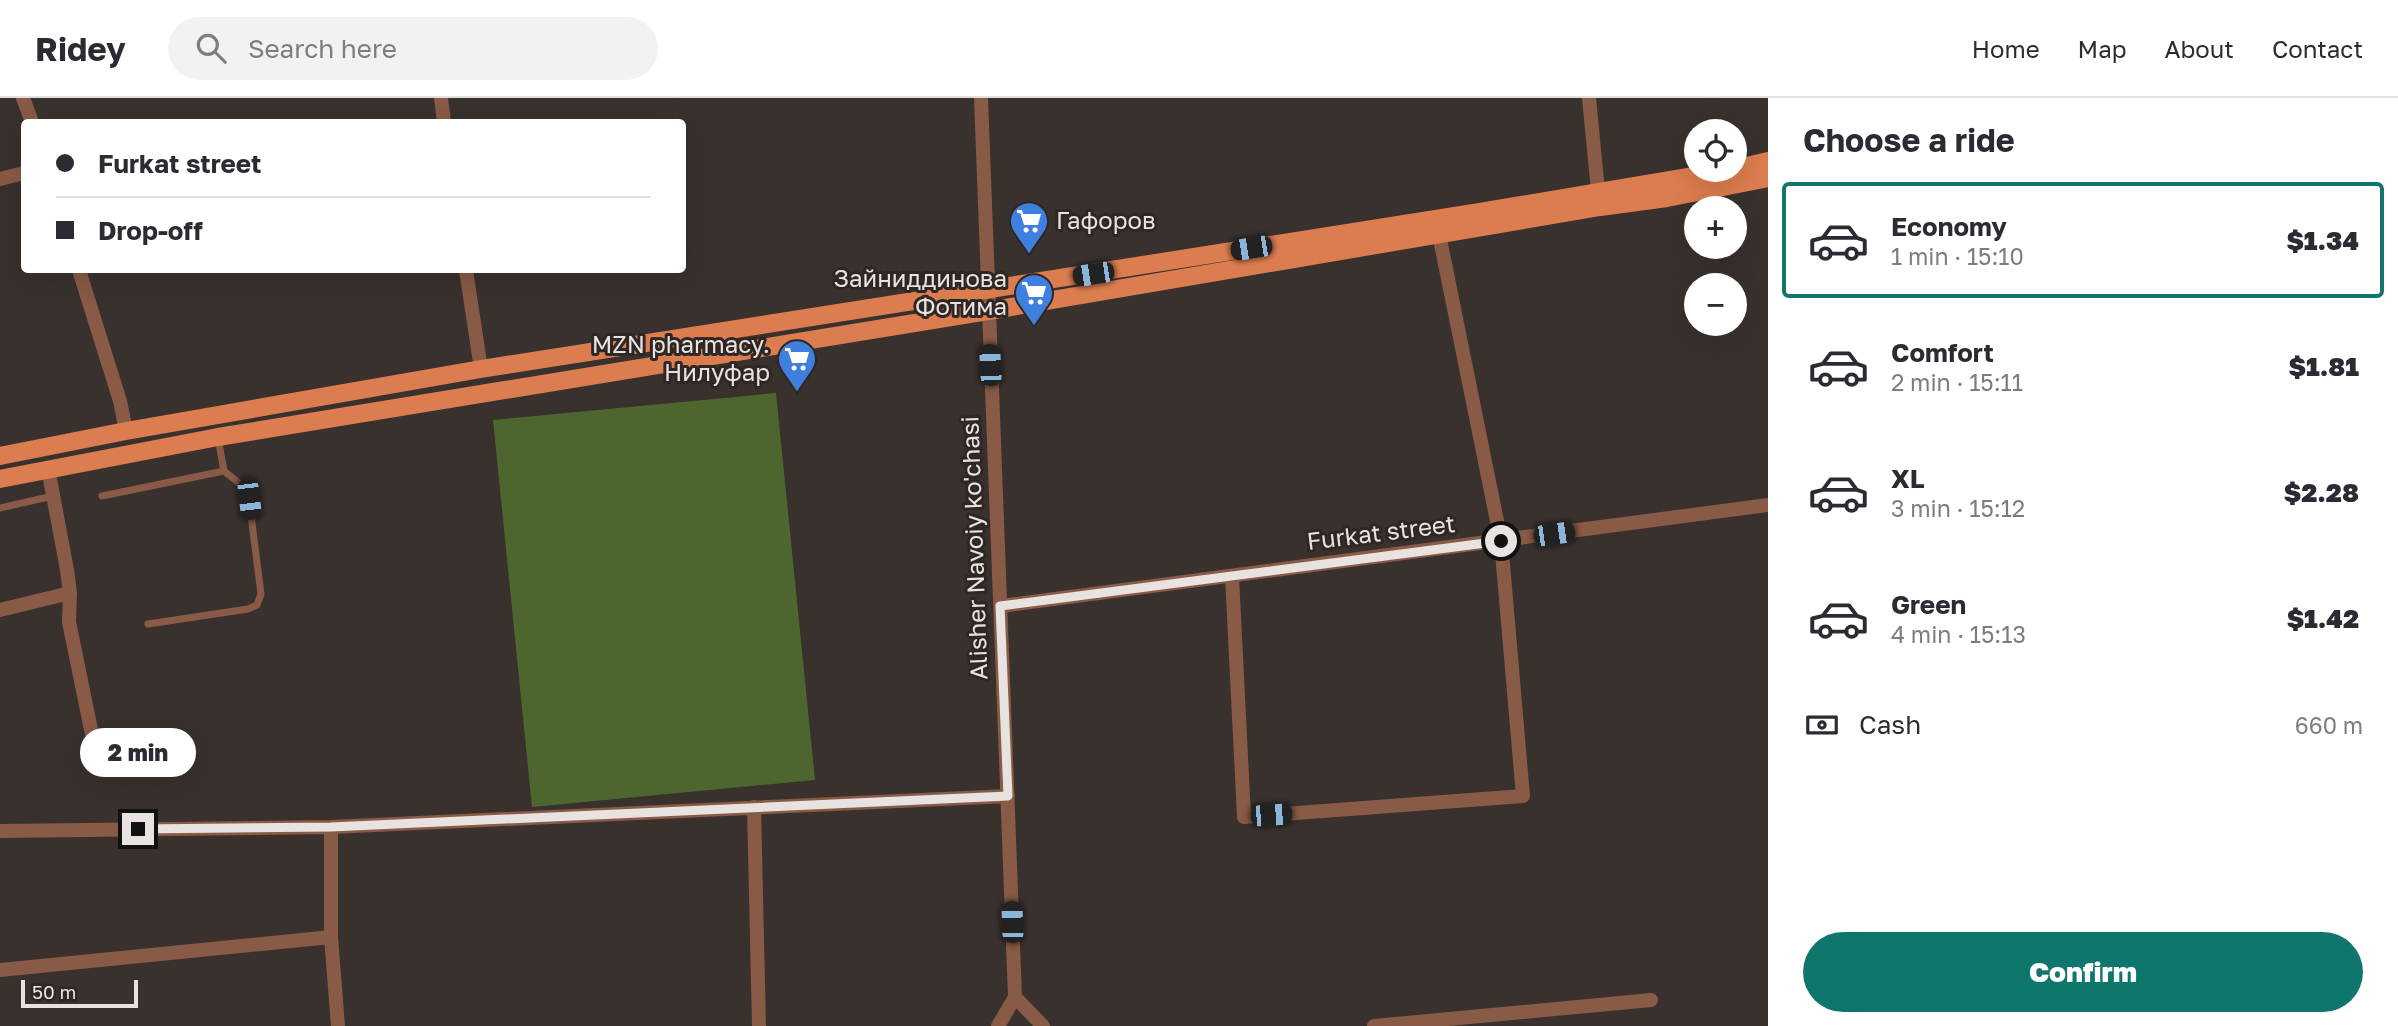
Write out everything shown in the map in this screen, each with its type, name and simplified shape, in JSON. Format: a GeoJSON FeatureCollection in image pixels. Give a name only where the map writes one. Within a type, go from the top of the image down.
{"type":"FeatureCollection","features":[{"type":"Feature","properties":{"kind":"main road"},"geometry":{"type":"LineString","coordinates":[[1747,166],[1768,161]]}},
{"type":"Feature","properties":{"kind":"main road"},"geometry":{"type":"LineString","coordinates":[[0,457],[126,431],[481,369],[1480,212],[1684,177]]}},
{"type":"Feature","properties":{"kind":"main road"},"geometry":{"type":"LineString","coordinates":[[0,479],[218,437],[1667,198],[1768,178]]}},
{"type":"Feature","properties":{"kind":"street"},"geometry":{"type":"LineString","coordinates":[[23,98],[31,119]]}},
{"type":"Feature","properties":{"kind":"street"},"geometry":{"type":"LineString","coordinates":[[441,98],[444,119]]}},
{"type":"Feature","properties":{"kind":"street","name":"Alisher Navoiy ko'chasi"},"geometry":{"type":"LineString","coordinates":[[981,98],[1015,997]]}},
{"type":"Feature","properties":{"kind":"street"},"geometry":{"type":"LineString","coordinates":[[1589,98],[1598,191]]}},
{"type":"Feature","properties":{"kind":"street"},"geometry":{"type":"LineString","coordinates":[[0,178],[21,174]]}},
{"type":"Feature","properties":{"kind":"street"},"geometry":{"type":"LineString","coordinates":[[1232,576],[1244,817],[1522,796],[1501,541],[1439,234]]}},
{"type":"Feature","properties":{"kind":"street"},"geometry":{"type":"LineString","coordinates":[[80,273],[120,401],[126,431]]}},
{"type":"Feature","properties":{"kind":"street"},"geometry":{"type":"LineString","coordinates":[[467,273],[481,369]]}},
{"type":"Feature","properties":{"kind":"street"},"geometry":{"type":"LineString","coordinates":[[48,468],[71,593],[69,622],[95,749]]}},
{"type":"Feature","properties":{"kind":"street","name":"Furkat street"},"geometry":{"type":"LineString","coordinates":[[1000,606],[1768,505]]}},
{"type":"Feature","properties":{"kind":"street"},"geometry":{"type":"LineString","coordinates":[[0,610],[71,593]]}},
{"type":"Feature","properties":{"kind":"street"},"geometry":{"type":"LineString","coordinates":[[0,831],[331,827],[1008,796]]}},
{"type":"Feature","properties":{"kind":"street"},"geometry":{"type":"LineString","coordinates":[[754,807],[759,1026]]}},
{"type":"Feature","properties":{"kind":"street"},"geometry":{"type":"LineString","coordinates":[[331,827],[331,937],[338,1026]]}},
{"type":"Feature","properties":{"kind":"street"},"geometry":{"type":"LineString","coordinates":[[0,970],[331,937]]}},
{"type":"Feature","properties":{"kind":"street"},"geometry":{"type":"LineString","coordinates":[[998,1026],[1015,997],[1043,1026]]}},
{"type":"Feature","properties":{"kind":"street"},"geometry":{"type":"LineString","coordinates":[[1374,1026],[1651,1000]]}},
{"type":"Feature","properties":{"kind":"lane"},"geometry":{"type":"LineString","coordinates":[[148,624],[248,609],[257,605],[261,594],[249,499],[244,487],[224,471],[218,437]]}},
{"type":"Feature","properties":{"kind":"lane"},"geometry":{"type":"LineString","coordinates":[[102,496],[224,471]]}},
{"type":"Feature","properties":{"kind":"lane"},"geometry":{"type":"LineString","coordinates":[[0,508],[53,496]]}},
{"type":"Feature","properties":{"kind":"green space"},"geometry":{"type":"Polygon","coordinates":[[[776,393],[815,780],[532,807],[493,420],[776,393]]]}},
{"type":"Feature","properties":{"kind":"place","name":"Гафоров"},"geometry":{"type":"Point","coordinates":[1029,255]}},
{"type":"Feature","properties":{"kind":"place","name":"Зайниддинова Фотима"},"geometry":{"type":"Point","coordinates":[1034,327]}},
{"type":"Feature","properties":{"kind":"place","name":"MZN pharmacy. Нилуфар"},"geometry":{"type":"Point","coordinates":[797,393]}},
{"type":"Feature","properties":{"kind":"route"},"geometry":{"type":"LineString","coordinates":[[138,829],[331,827],[1008,796],[1000,606],[1501,541]]}}]}
